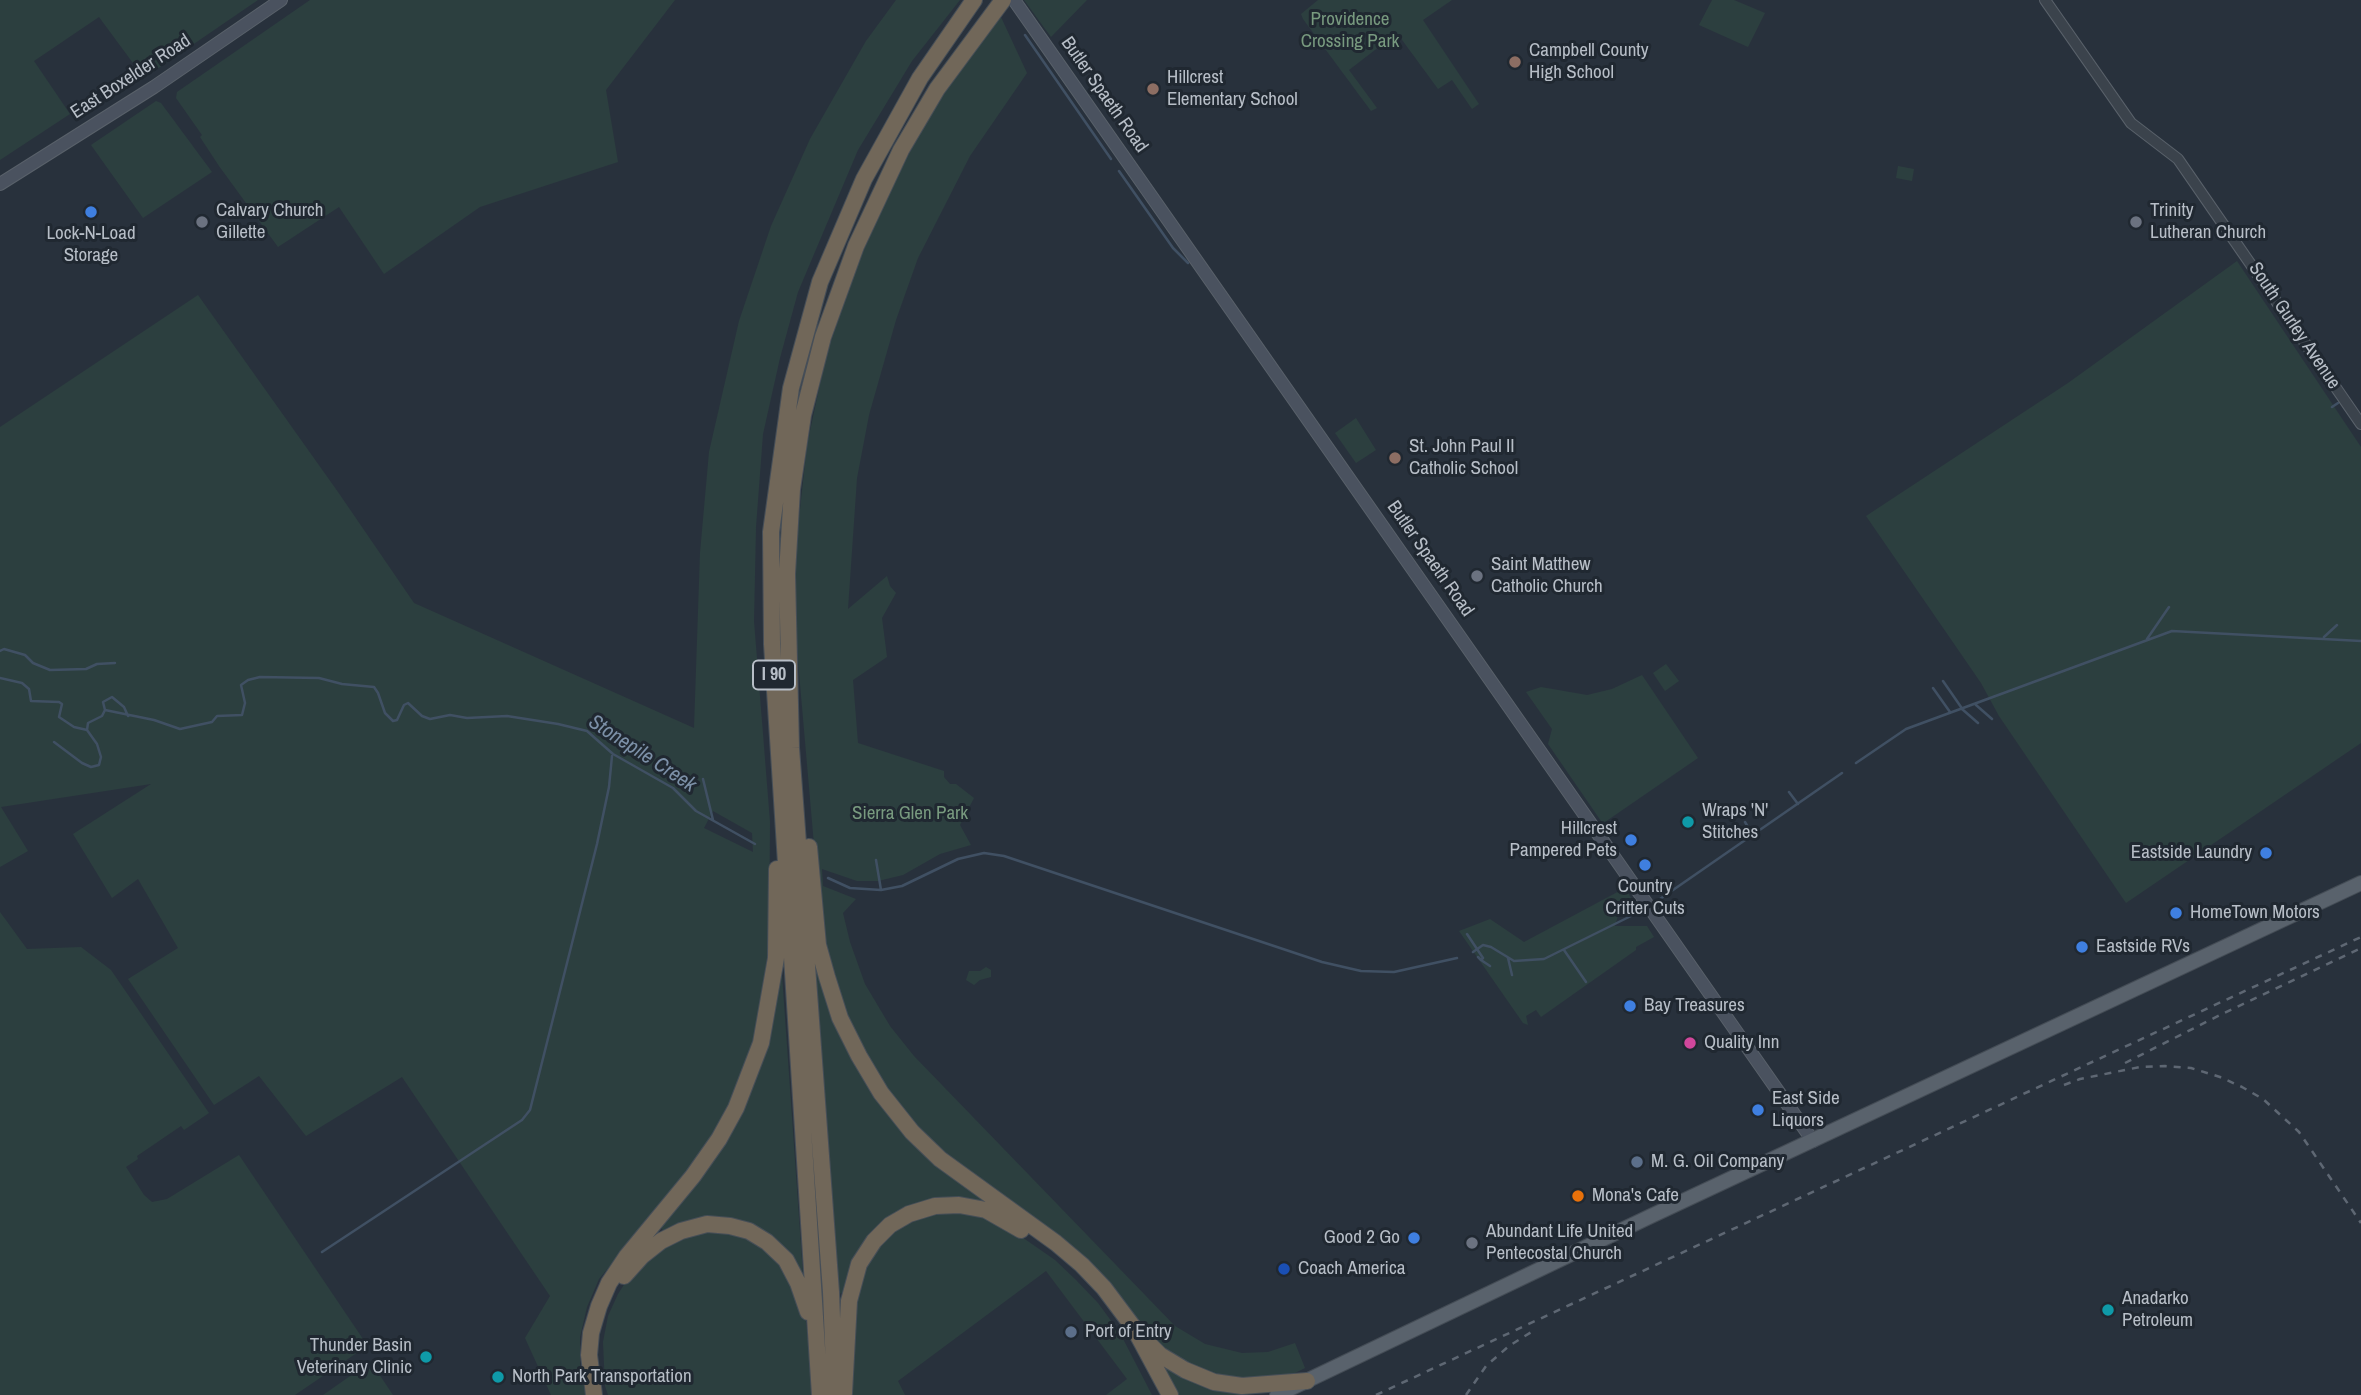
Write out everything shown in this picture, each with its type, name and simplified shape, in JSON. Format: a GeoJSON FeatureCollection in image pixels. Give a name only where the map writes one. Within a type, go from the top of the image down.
{"type":"FeatureCollection","features":[{"type":"Feature","properties":{"kind":"highway","name":"I 90"},"geometry":{"type":"LineString","coordinates":[[819,1395],[772,644],[771,532],[791,388],[820,282],[864,179],[920,78],[974,0]]}},
{"type":"Feature","properties":{"kind":"highway","name":"I 90"},"geometry":{"type":"LineString","coordinates":[[835,1395],[831,1292],[791,748],[787,574],[792,489],[803,415],[823,337],[856,246],[901,150],[937,89],[999,5]]}},
{"type":"Feature","properties":{"kind":"highway","name":"I 90"},"geometry":{"type":"LineString","coordinates":[[787,621],[818,945],[840,1018],[881,1093],[912,1132],[940,1159],[1082,1265],[1160,1355],[1213,1382],[1242,1386],[1307,1381]]}},
{"type":"Feature","properties":{"kind":"highway","name":"I 90"},"geometry":{"type":"LineString","coordinates":[[594,1395],[589,1355],[591,1333],[609,1283],[719,1139],[736,1108],[761,1043],[776,958],[778,844],[783,810]]}},
{"type":"Feature","properties":{"kind":"highway"},"geometry":{"type":"LineString","coordinates":[[844,1395],[849,1301],[859,1264],[874,1241],[890,1226],[909,1214],[935,1206],[959,1205],[986,1210],[1011,1224],[1066,1263],[1107,1306],[1141,1357],[1159,1395]]}},
{"type":"Feature","properties":{"kind":"highway","name":"I 90"},"geometry":{"type":"LineString","coordinates":[[604,1395],[598,1359],[599,1336],[615,1289],[642,1256],[661,1241],[681,1231],[707,1224],[749,1231],[767,1242],[786,1260],[807,1307],[819,1395]]}},
{"type":"Feature","properties":{"kind":"highway","name":"I 90"},"geometry":{"type":"LineString","coordinates":[[1134,1328],[1170,1395]]}},
{"type":"Feature","properties":{"kind":"main road","name":"East Boxelder Road"},"geometry":{"type":"LineString","coordinates":[[0,184],[154,87],[281,0]]}},
{"type":"Feature","properties":{"kind":"main road","name":"Butler Spaeth Road"},"geometry":{"type":"LineString","coordinates":[[1014,0],[1813,1141]]}},
{"type":"Feature","properties":{"kind":"main road"},"geometry":{"type":"LineString","coordinates":[[1277,1395],[2361,883]]}},
{"type":"Feature","properties":{"kind":"street","name":"South Gurley Avenue"},"geometry":{"type":"LineString","coordinates":[[2046,0],[2132,123],[2178,159],[2361,424]]}},
{"type":"Feature","properties":{"kind":"green space"},"geometry":{"type":"Polygon","coordinates":[[[0,0],[258,0],[144,78],[99,17],[34,61],[70,114],[0,160],[0,0]]]}},
{"type":"Feature","properties":{"kind":"green space"},"geometry":{"type":"Polygon","coordinates":[[[310,0],[675,0],[606,90],[618,162],[480,207],[384,274],[339,207],[278,247],[219,166],[200,137],[202,135],[176,98],[177,92],[310,0]]]}},
{"type":"Feature","properties":{"kind":"green space"},"geometry":{"type":"Polygon","coordinates":[[[896,0],[960,0],[912,61],[858,150],[798,292],[763,434],[756,527],[754,621],[770,822],[769,944],[755,1040],[731,1104],[713,1136],[686,1175],[599,1279],[587,1307],[580,1337],[580,1369],[586,1395],[551,1395],[525,1338],[550,1296],[402,1077],[306,1136],[259,1076],[214,1105],[128,979],[178,948],[138,879],[112,898],[73,834],[151,784],[1,807],[28,851],[0,867],[0,427],[198,295],[414,603],[694,728],[700,553],[709,452],[739,321],[771,226],[810,139],[866,41],[896,0]],[[713,811],[704,828],[753,852],[752,833],[713,811]]]}},
{"type":"Feature","properties":{"kind":"green space"},"geometry":{"type":"Polygon","coordinates":[[[1024,0],[1087,0],[1051,37],[1024,0]]]}},
{"type":"Feature","properties":{"kind":"green space","name":"Providence Crossing Park"},"geometry":{"type":"Polygon","coordinates":[[[1318,0],[1452,0],[1423,20],[1479,104],[1472,109],[1452,80],[1438,89],[1397,33],[1349,70],[1377,108],[1371,111],[1303,19],[1301,14],[1318,0]]]}},
{"type":"Feature","properties":{"kind":"green space"},"geometry":{"type":"Polygon","coordinates":[[[1712,0],[1734,0],[1765,13],[1748,47],[1699,25],[1712,0]]]}},
{"type":"Feature","properties":{"kind":"green space","name":"Sierra Glen Park"},"geometry":{"type":"Polygon","coordinates":[[[1000,15],[1027,73],[970,156],[918,258],[896,320],[869,415],[857,478],[848,609],[887,576],[896,593],[882,618],[887,657],[853,680],[858,743],[944,771],[944,777],[950,784],[956,784],[974,798],[960,825],[971,845],[940,854],[903,875],[878,881],[857,881],[822,869],[823,886],[856,899],[843,913],[865,984],[890,1026],[914,1056],[1175,1326],[1205,1344],[1242,1353],[1268,1352],[1295,1343],[1305,1368],[1291,1375],[1243,1381],[1186,1367],[1145,1335],[1109,1285],[964,1174],[898,1109],[846,1019],[823,948],[796,638],[795,555],[807,445],[826,356],[856,268],[890,190],[922,129],[957,74],[1000,15]]]}},
{"type":"Feature","properties":{"kind":"green space"},"geometry":{"type":"Polygon","coordinates":[[[156,101],[161,103],[212,172],[143,218],[91,145],[156,101]]]}},
{"type":"Feature","properties":{"kind":"green space"},"geometry":{"type":"Polygon","coordinates":[[[1898,166],[1914,169],[1912,181],[1896,178],[1898,166]]]}},
{"type":"Feature","properties":{"kind":"green space"},"geometry":{"type":"Polygon","coordinates":[[[2237,261],[2361,447],[2361,743],[2126,903],[1999,716],[1981,683],[1866,516],[2068,383],[2237,261]]]}},
{"type":"Feature","properties":{"kind":"green space"},"geometry":{"type":"Polygon","coordinates":[[[1356,418],[1376,450],[1356,463],[1335,433],[1356,418]]]}},
{"type":"Feature","properties":{"kind":"green space"},"geometry":{"type":"Polygon","coordinates":[[[1666,664],[1679,681],[1665,691],[1653,673],[1666,664]]]}},
{"type":"Feature","properties":{"kind":"green space"},"geometry":{"type":"Polygon","coordinates":[[[1642,675],[1698,758],[1605,822],[1601,821],[1548,744],[1552,729],[1526,692],[1541,687],[1587,695],[1612,689],[1642,675]]]}},
{"type":"Feature","properties":{"kind":"green space"},"geometry":{"type":"Polygon","coordinates":[[[1625,888],[1634,903],[1622,902],[1615,926],[1647,926],[1654,937],[1636,947],[1636,950],[1541,1017],[1536,1010],[1526,1016],[1528,1025],[1523,1023],[1459,931],[1490,919],[1524,942],[1625,888]]]}},
{"type":"Feature","properties":{"kind":"green space"},"geometry":{"type":"Polygon","coordinates":[[[0,912],[27,949],[81,947],[111,970],[209,1113],[184,1130],[181,1126],[137,1156],[138,1159],[126,1167],[144,1195],[152,1202],[167,1199],[239,1155],[365,1342],[364,1348],[295,1395],[0,1395],[0,912]]]}},
{"type":"Feature","properties":{"kind":"green space"},"geometry":{"type":"Polygon","coordinates":[[[781,960],[804,1289],[771,1241],[685,1222],[663,1231],[659,1223],[726,1135],[781,960]]]}},
{"type":"Feature","properties":{"kind":"green space"},"geometry":{"type":"Polygon","coordinates":[[[821,965],[877,1095],[1005,1212],[960,1200],[887,1221],[848,1291],[839,1294],[815,966],[821,965]]]}},
{"type":"Feature","properties":{"kind":"green space"},"geometry":{"type":"Polygon","coordinates":[[[986,967],[991,970],[991,977],[974,985],[966,980],[969,971],[980,971],[986,967]]]}},
{"type":"Feature","properties":{"kind":"green space"},"geometry":{"type":"Polygon","coordinates":[[[968,1211],[1006,1226],[1055,1260],[1076,1280],[1098,1303],[1120,1333],[1152,1395],[1106,1395],[1127,1379],[1046,1271],[898,1381],[905,1395],[847,1395],[850,1301],[878,1241],[916,1215],[968,1211]]]}},
{"type":"Feature","properties":{"kind":"green space"},"geometry":{"type":"Polygon","coordinates":[[[701,1230],[745,1235],[779,1259],[804,1307],[815,1395],[608,1395],[605,1386],[603,1342],[608,1316],[618,1294],[629,1277],[663,1245],[701,1230]]]}},
{"type":"Feature","properties":{"kind":"green space"},"geometry":{"type":"Polygon","coordinates":[[[1151,1352],[1253,1392],[1247,1395],[1178,1395],[1151,1352]]]}},
{"type":"Feature","properties":{"kind":"green space"},"geometry":{"type":"Polygon","coordinates":[[[363,1367],[377,1371],[393,1395],[323,1395],[363,1367]]]}},
{"type":"Feature","properties":{"kind":"waterway"},"geometry":{"type":"LineString","coordinates":[[1025,35],[1111,159]]}},
{"type":"Feature","properties":{"kind":"waterway"},"geometry":{"type":"LineString","coordinates":[[1119,171],[1173,248],[1188,263]]}},
{"type":"Feature","properties":{"kind":"waterway"},"geometry":{"type":"LineString","coordinates":[[2332,407],[2338,403]]}},
{"type":"Feature","properties":{"kind":"waterway"},"geometry":{"type":"LineString","coordinates":[[2147,639],[2169,607]]}},
{"type":"Feature","properties":{"kind":"waterway"},"geometry":{"type":"LineString","coordinates":[[2324,637],[2337,625]]}},
{"type":"Feature","properties":{"kind":"waterway"},"geometry":{"type":"LineString","coordinates":[[1856,763],[1906,729],[2172,631],[2361,641]]}},
{"type":"Feature","properties":{"kind":"waterway","name":"Stonepile Creek"},"geometry":{"type":"LineString","coordinates":[[0,651],[4,649],[25,655],[33,663],[50,670],[86,669],[97,664],[115,663]]}},
{"type":"Feature","properties":{"kind":"waterway","name":"Stonepile Creek"},"geometry":{"type":"LineString","coordinates":[[0,678],[22,683],[29,689],[31,701],[59,702],[62,704],[59,717],[74,727],[87,730],[88,723],[102,716],[105,710],[154,720],[180,729],[212,722],[217,716],[242,715],[245,703],[241,685],[260,677],[319,678],[342,684],[374,687],[385,713],[393,721],[397,720],[404,705],[408,703],[422,716],[430,719],[450,715],[467,718],[507,716],[558,724],[587,731],[613,754],[673,788],[696,811],[755,844]]}},
{"type":"Feature","properties":{"kind":"waterway"},"geometry":{"type":"LineString","coordinates":[[1943,681],[1961,707]]}},
{"type":"Feature","properties":{"kind":"waterway"},"geometry":{"type":"LineString","coordinates":[[1933,688],[1950,712]]}},
{"type":"Feature","properties":{"kind":"waterway","name":"Stonepile Creek"},"geometry":{"type":"LineString","coordinates":[[105,710],[103,702],[112,697],[124,707],[128,716]]}},
{"type":"Feature","properties":{"kind":"waterway"},"geometry":{"type":"LineString","coordinates":[[1976,705],[1992,719]]}},
{"type":"Feature","properties":{"kind":"waterway"},"geometry":{"type":"LineString","coordinates":[[1962,709],[1978,723]]}},
{"type":"Feature","properties":{"kind":"waterway","name":"Stonepile Creek"},"geometry":{"type":"LineString","coordinates":[[54,742],[82,763],[91,767],[99,765],[101,757],[97,744],[87,730]]}},
{"type":"Feature","properties":{"kind":"waterway"},"geometry":{"type":"LineString","coordinates":[[322,1252],[522,1120],[530,1110],[597,844],[609,787],[612,756]]}},
{"type":"Feature","properties":{"kind":"waterway"},"geometry":{"type":"LineString","coordinates":[[1660,899],[1842,773]]}},
{"type":"Feature","properties":{"kind":"waterway"},"geometry":{"type":"LineString","coordinates":[[703,779],[713,820]]}},
{"type":"Feature","properties":{"kind":"waterway"},"geometry":{"type":"LineString","coordinates":[[1789,792],[1798,804]]}},
{"type":"Feature","properties":{"kind":"waterway"},"geometry":{"type":"LineString","coordinates":[[1745,822],[1752,834]]}},
{"type":"Feature","properties":{"kind":"waterway"},"geometry":{"type":"LineString","coordinates":[[828,878],[850,888],[881,890],[902,886],[958,859],[984,853],[1004,856],[1322,962],[1361,971],[1394,972],[1457,958]]}},
{"type":"Feature","properties":{"kind":"waterway"},"geometry":{"type":"LineString","coordinates":[[876,860],[881,890]]}},
{"type":"Feature","properties":{"kind":"waterway"},"geometry":{"type":"LineString","coordinates":[[1473,952],[1483,945],[1514,961],[1544,959],[1637,913]]}},
{"type":"Feature","properties":{"kind":"waterway"},"geometry":{"type":"LineString","coordinates":[[1467,934],[1483,958],[1481,960],[1478,957]]}},
{"type":"Feature","properties":{"kind":"waterway"},"geometry":{"type":"LineString","coordinates":[[1564,950],[1586,982]]}},
{"type":"Feature","properties":{"kind":"waterway"},"geometry":{"type":"LineString","coordinates":[[1508,958],[1512,975]]}},
{"type":"Feature","properties":{"kind":"waterway"},"geometry":{"type":"LineString","coordinates":[[1481,960],[1490,966]]}},
{"type":"Feature","properties":{"kind":"railway"},"geometry":{"type":"LineString","coordinates":[[1376,1395],[2361,937]]}},
{"type":"Feature","properties":{"kind":"railway"},"geometry":{"type":"LineString","coordinates":[[2125,1063],[2361,948]]}},
{"type":"Feature","properties":{"kind":"railway"},"geometry":{"type":"LineString","coordinates":[[2064,1085],[2080,1079],[2140,1067],[2165,1066],[2191,1068],[2242,1087],[2263,1099],[2299,1132],[2361,1223]]}},
{"type":"Feature","properties":{"kind":"railway"},"geometry":{"type":"LineString","coordinates":[[1466,1395],[1486,1366],[1509,1346],[1533,1331]]}},
{"type":"Feature","properties":{"kind":"place","name":"Campbell County High School"},"geometry":{"type":"Point","coordinates":[1515,62]}},
{"type":"Feature","properties":{"kind":"place","name":"Hillcrest Elementary School"},"geometry":{"type":"Point","coordinates":[1153,89]}},
{"type":"Feature","properties":{"kind":"place","name":"Lock-N-Load Storage"},"geometry":{"type":"Point","coordinates":[91,212]}},
{"type":"Feature","properties":{"kind":"place","name":"Calvary Church Gillette"},"geometry":{"type":"Point","coordinates":[202,222]}},
{"type":"Feature","properties":{"kind":"place","name":"Trinity Lutheran Church"},"geometry":{"type":"Point","coordinates":[2136,222]}},
{"type":"Feature","properties":{"kind":"place","name":"St. John Paul II Catholic School"},"geometry":{"type":"Point","coordinates":[1395,458]}},
{"type":"Feature","properties":{"kind":"place","name":"Saint Matthew Catholic Church"},"geometry":{"type":"Point","coordinates":[1477,576]}},
{"type":"Feature","properties":{"kind":"place","name":"Wraps 'N' Stitches"},"geometry":{"type":"Point","coordinates":[1688,822]}},
{"type":"Feature","properties":{"kind":"place","name":"Hillcrest Pampered Pets"},"geometry":{"type":"Point","coordinates":[1631,840]}},
{"type":"Feature","properties":{"kind":"place","name":"Eastside Laundry"},"geometry":{"type":"Point","coordinates":[2266,853]}},
{"type":"Feature","properties":{"kind":"place","name":"Country Critter Cuts"},"geometry":{"type":"Point","coordinates":[1645,865]}},
{"type":"Feature","properties":{"kind":"place","name":"HomeTown Motors"},"geometry":{"type":"Point","coordinates":[2176,913]}},
{"type":"Feature","properties":{"kind":"place","name":"Eastside RVs"},"geometry":{"type":"Point","coordinates":[2082,947]}},
{"type":"Feature","properties":{"kind":"place","name":"Bay Treasures"},"geometry":{"type":"Point","coordinates":[1630,1006]}},
{"type":"Feature","properties":{"kind":"place","name":"Quality Inn"},"geometry":{"type":"Point","coordinates":[1690,1043]}},
{"type":"Feature","properties":{"kind":"place","name":"East Side Liquors"},"geometry":{"type":"Point","coordinates":[1758,1110]}},
{"type":"Feature","properties":{"kind":"place","name":"M. G. Oil Company"},"geometry":{"type":"Point","coordinates":[1637,1162]}},
{"type":"Feature","properties":{"kind":"place","name":"Mona's Cafe"},"geometry":{"type":"Point","coordinates":[1578,1196]}},
{"type":"Feature","properties":{"kind":"place","name":"Good 2 Go"},"geometry":{"type":"Point","coordinates":[1414,1238]}},
{"type":"Feature","properties":{"kind":"place","name":"Abundant Life United Pentecostal Church"},"geometry":{"type":"Point","coordinates":[1472,1243]}},
{"type":"Feature","properties":{"kind":"place","name":"Coach America"},"geometry":{"type":"Point","coordinates":[1284,1269]}},
{"type":"Feature","properties":{"kind":"place","name":"Anadarko Petroleum"},"geometry":{"type":"Point","coordinates":[2108,1310]}},
{"type":"Feature","properties":{"kind":"place","name":"Port of Entry"},"geometry":{"type":"Point","coordinates":[1071,1332]}},
{"type":"Feature","properties":{"kind":"place","name":"Thunder Basin Veterinary Clinic"},"geometry":{"type":"Point","coordinates":[426,1357]}},
{"type":"Feature","properties":{"kind":"place","name":"North Park Transportation"},"geometry":{"type":"Point","coordinates":[498,1377]}}]}
